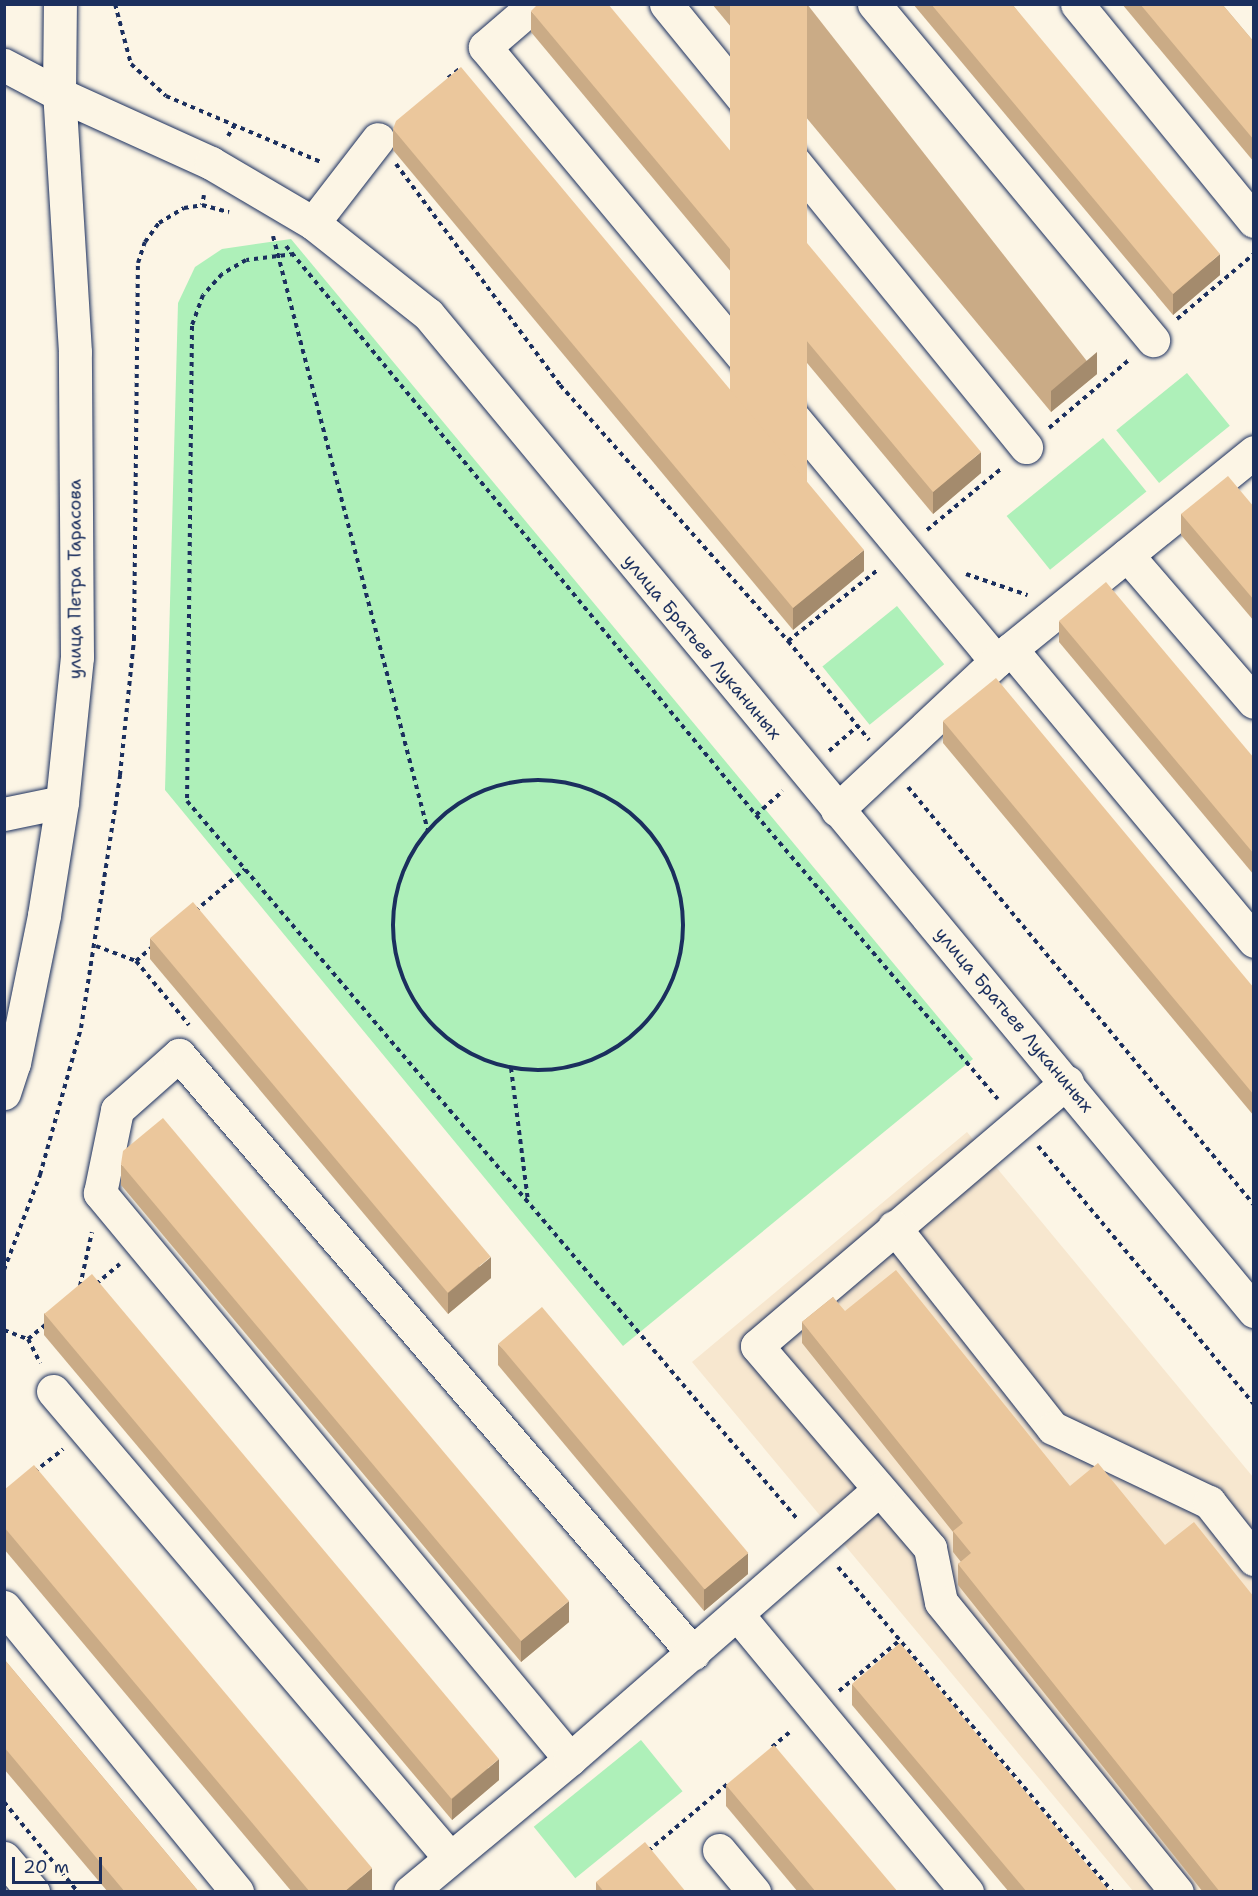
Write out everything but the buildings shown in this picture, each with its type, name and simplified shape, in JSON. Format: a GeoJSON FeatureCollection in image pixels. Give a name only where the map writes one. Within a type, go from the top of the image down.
{"type":"FeatureCollection","features":[{"type":"Feature","properties":{"kind":"street","name":"улица Петра Тарасова"},"geometry":{"type":"LineString","coordinates":[[4,1093],[14,1063],[44,915],[62,802],[77,657],[75,352],[59,94],[60,4]]}},
{"type":"Feature","properties":{"kind":"street"},"geometry":{"type":"LineString","coordinates":[[535,4],[485,46],[911,556],[1004,655],[1254,941]]}},
{"type":"Feature","properties":{"kind":"street"},"geometry":{"type":"LineString","coordinates":[[666,4],[1026,447]]}},
{"type":"Feature","properties":{"kind":"street"},"geometry":{"type":"LineString","coordinates":[[874,4],[1153,340]]}},
{"type":"Feature","properties":{"kind":"street"},"geometry":{"type":"LineString","coordinates":[[1077,4],[1254,221]]}},
{"type":"Feature","properties":{"kind":"street","name":"улица Братьев Луканиных"},"geometry":{"type":"LineString","coordinates":[[4,65],[59,94],[211,163],[313,223],[428,314],[837,810],[1067,1082],[1254,1311]]}},
{"type":"Feature","properties":{"kind":"street"},"geometry":{"type":"LineString","coordinates":[[313,223],[378,139]]}},
{"type":"Feature","properties":{"kind":"street"},"geometry":{"type":"LineString","coordinates":[[837,810],[886,761],[1004,655],[1252,455]]}},
{"type":"Feature","properties":{"kind":"street"},"geometry":{"type":"LineString","coordinates":[[1127,555],[1254,702]]}},
{"type":"Feature","properties":{"kind":"street"},"geometry":{"type":"LineString","coordinates":[[4,814],[62,802]]}},
{"type":"Feature","properties":{"kind":"street"},"geometry":{"type":"LineString","coordinates":[[570,1759],[100,1192],[117,1110],[179,1054],[693,1653]]}},
{"type":"Feature","properties":{"kind":"street"},"geometry":{"type":"LineString","coordinates":[[1067,1082],[757,1346],[930,1548],[941,1602],[1177,1892]]}},
{"type":"Feature","properties":{"kind":"street"},"geometry":{"type":"LineString","coordinates":[[894,1227],[1053,1428],[1209,1502],[1254,1559]]}},
{"type":"Feature","properties":{"kind":"street"},"geometry":{"type":"LineString","coordinates":[[53,1391],[450,1858]]}},
{"type":"Feature","properties":{"kind":"street"},"geometry":{"type":"LineString","coordinates":[[410,1892],[570,1759],[879,1489]]}},
{"type":"Feature","properties":{"kind":"street"},"geometry":{"type":"LineString","coordinates":[[4,1607],[237,1892]]}},
{"type":"Feature","properties":{"kind":"street"},"geometry":{"type":"LineString","coordinates":[[737,1614],[967,1892]]}},
{"type":"Feature","properties":{"kind":"street"},"geometry":{"type":"LineString","coordinates":[[719,1850],[754,1892]]}},
{"type":"Feature","properties":{"kind":"street"},"geometry":{"type":"LineString","coordinates":[[4,1858],[33,1892]]}},
{"type":"Feature","properties":{"kind":"path"},"geometry":{"type":"LineString","coordinates":[[115,4],[131,64],[166,96],[351,174]]}},
{"type":"Feature","properties":{"kind":"path"},"geometry":{"type":"LineString","coordinates":[[440,85],[485,46]]}},
{"type":"Feature","properties":{"kind":"path"},"geometry":{"type":"LineString","coordinates":[[202,205],[211,163],[234,126]]}},
{"type":"Feature","properties":{"kind":"path"},"geometry":{"type":"LineString","coordinates":[[378,139],[560,385],[788,641],[1254,1205]]}},
{"type":"Feature","properties":{"kind":"path"},"geometry":{"type":"LineString","coordinates":[[4,1270],[40,1175],[81,1028],[96,946],[134,639],[138,262],[145,242],[159,223],[184,208],[202,205],[234,214]]}},
{"type":"Feature","properties":{"kind":"path"},"geometry":{"type":"LineString","coordinates":[[428,831],[271,230],[294,254],[756,815],[1254,1404]]}},
{"type":"Feature","properties":{"kind":"path"},"geometry":{"type":"LineString","coordinates":[[294,254],[246,260],[222,274],[203,295],[192,326],[187,801],[1113,1892]]}},
{"type":"Feature","properties":{"kind":"path"},"geometry":{"type":"LineString","coordinates":[[911,556],[1064,607]]}},
{"type":"Feature","properties":{"kind":"path"},"geometry":{"type":"LineString","coordinates":[[515,782],[565,783],[589,789],[633,815],[651,833],[675,877],[683,918],[681,952],[670,984],[648,1020],[630,1038],[586,1062],[544,1070],[511,1068],[479,1057],[443,1035],[411,996],[401,973],[393,932],[395,898],[413,851],[428,831],[467,799],[490,788],[515,782]]}},
{"type":"Feature","properties":{"kind":"path"},"geometry":{"type":"LineString","coordinates":[[186,919],[245,869]]}},
{"type":"Feature","properties":{"kind":"path"},"geometry":{"type":"LineString","coordinates":[[136,961],[161,940]]}},
{"type":"Feature","properties":{"kind":"path"},"geometry":{"type":"LineString","coordinates":[[96,946],[136,961],[199,1038],[179,1054]]}},
{"type":"Feature","properties":{"kind":"path"},"geometry":{"type":"LineString","coordinates":[[511,1068],[528,1202]]}},
{"type":"Feature","properties":{"kind":"path"},"geometry":{"type":"LineString","coordinates":[[78,1299],[100,1192]]}},
{"type":"Feature","properties":{"kind":"path"},"geometry":{"type":"LineString","coordinates":[[86,1292],[144,1245]]}},
{"type":"Feature","properties":{"kind":"path"},"geometry":{"type":"LineString","coordinates":[[4,1330],[28,1339],[53,1319]]}},
{"type":"Feature","properties":{"kind":"path"},"geometry":{"type":"LineString","coordinates":[[32,1473],[87,1431]]}},
{"type":"Feature","properties":{"kind":"path"},"geometry":{"type":"LineString","coordinates":[[762,1755],[900,1640]]}},
{"type":"Feature","properties":{"kind":"path"},"geometry":{"type":"LineString","coordinates":[[644,1854],[735,1778]]}},
{"type":"Feature","properties":{"kind":"path"},"geometry":{"type":"LineString","coordinates":[[4,1802],[78,1892]]}},
{"type":"Feature","properties":{"kind":"shaded area"},"geometry":{"type":"Polygon","coordinates":[[[967,1132],[1253,1477],[1253,1891],[1133,1891],[692,1362],[967,1132]]]}},
{"type":"Feature","properties":{"kind":"green space"},"geometry":{"type":"Polygon","coordinates":[[[291,239],[973,1059],[623,1346],[165,790],[178,303],[195,267],[222,249],[291,239]]]}},
{"type":"Feature","properties":{"kind":"green space"},"geometry":{"type":"Polygon","coordinates":[[[1187,373],[1230,426],[1159,483],[1116,430],[1187,373]]]}},
{"type":"Feature","properties":{"kind":"green space"},"geometry":{"type":"Polygon","coordinates":[[[1103,438],[1146,492],[1050,570],[1007,516],[1103,438]]]}},
{"type":"Feature","properties":{"kind":"green space"},"geometry":{"type":"Polygon","coordinates":[[[897,606],[944,664],[870,725],[822,666],[897,606]]]}},
{"type":"Feature","properties":{"kind":"green space"},"geometry":{"type":"Polygon","coordinates":[[[641,1740],[683,1791],[575,1878],[534,1827],[641,1740]]]}}]}
